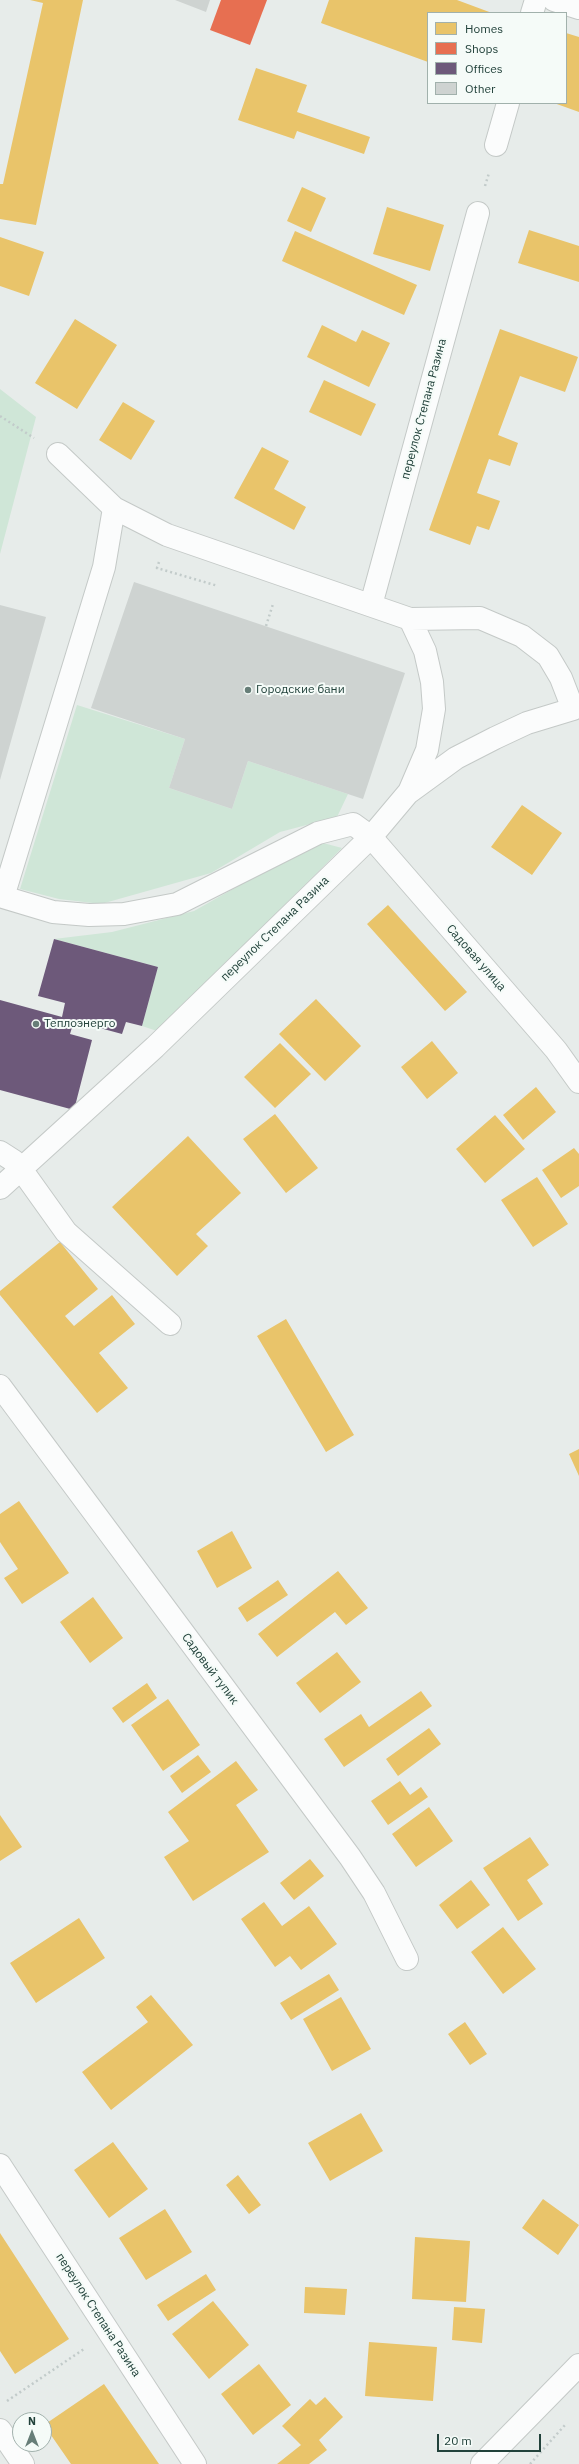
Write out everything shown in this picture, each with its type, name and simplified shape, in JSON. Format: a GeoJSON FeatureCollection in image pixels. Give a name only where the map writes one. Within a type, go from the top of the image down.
{"type":"FeatureCollection","features":[{"type":"Feature","properties":{"kind":"street"},"geometry":{"type":"LineString","coordinates":[[532,12],[536,0]]}},
{"type":"Feature","properties":{"kind":"street"},"geometry":{"type":"LineString","coordinates":[[554,0],[579,8]]}},
{"type":"Feature","properties":{"kind":"street"},"geometry":{"type":"LineString","coordinates":[[496,145],[508,104]]}},
{"type":"Feature","properties":{"kind":"street","name":"переулок Степана Разина"},"geometry":{"type":"LineString","coordinates":[[371,604],[478,213]]}},
{"type":"Feature","properties":{"kind":"street"},"geometry":{"type":"LineString","coordinates":[[58,454],[114,508],[167,535],[371,604],[410,619],[480,618],[522,636],[548,656],[561,678],[576,710]]}},
{"type":"Feature","properties":{"kind":"street","name":"Садовая улица"},"geometry":{"type":"LineString","coordinates":[[114,508],[104,567],[2,897],[53,912],[124,914],[177,904],[318,833],[353,824],[370,837],[556,1050],[579,1082]]}},
{"type":"Feature","properties":{"kind":"street"},"geometry":{"type":"LineString","coordinates":[[408,793],[427,750],[434,709],[432,682],[425,651],[410,619]]}},
{"type":"Feature","properties":{"kind":"street","name":"переулок Степана Разина"},"geometry":{"type":"LineString","coordinates":[[0,1188],[155,1046],[370,837],[408,793],[456,758],[495,738],[527,723],[576,710]]}},
{"type":"Feature","properties":{"kind":"street"},"geometry":{"type":"LineString","coordinates":[[0,1152],[14,1161],[21,1169],[66,1232],[170,1324]]}},
{"type":"Feature","properties":{"kind":"street","name":"Садовый тупик"},"geometry":{"type":"LineString","coordinates":[[0,1386],[350,1857],[374,1892],[407,1959]]}},
{"type":"Feature","properties":{"kind":"street","name":"переулок Степана Разина"},"geometry":{"type":"LineString","coordinates":[[0,2165],[195,2464]]}},
{"type":"Feature","properties":{"kind":"street"},"geometry":{"type":"LineString","coordinates":[[482,2464],[579,2365]]}},
{"type":"Feature","properties":{"kind":"street"},"geometry":{"type":"LineString","coordinates":[[0,2430],[24,2464]]}},
{"type":"Feature","properties":{"kind":"path"},"geometry":{"type":"LineString","coordinates":[[478,213],[496,145]]}},
{"type":"Feature","properties":{"kind":"path"},"geometry":{"type":"LineString","coordinates":[[0,416],[58,454]]}},
{"type":"Feature","properties":{"kind":"path"},"geometry":{"type":"LineString","coordinates":[[0,2406],[110,2333]]}},
{"type":"Feature","properties":{"kind":"path"},"geometry":{"type":"LineString","coordinates":[[530,2464],[570,2419]]}},
{"type":"Feature","properties":{"kind":"green space"},"geometry":{"type":"Polygon","coordinates":[[[0,389],[36,417],[0,554],[0,389]]]}},
{"type":"Feature","properties":{"kind":"green space"},"geometry":{"type":"Polygon","coordinates":[[[77,705],[185,739],[169,788],[232,809],[248,761],[348,794],[337,817],[280,832],[211,873],[101,904],[59,899],[20,889],[77,705]]]}},
{"type":"Feature","properties":{"kind":"green space"},"geometry":{"type":"Polygon","coordinates":[[[323,843],[342,848],[157,1031],[142,1026],[158,967],[54,939],[112,932],[194,911],[286,859],[323,843]]]}},
{"type":"Feature","properties":{"kind":"building: Homes"},"geometry":{"type":"Polygon","coordinates":[[[30,0],[83,0],[36,225],[0,219],[0,184],[3,184],[43,3],[30,0]]]}},
{"type":"Feature","properties":{"kind":"building: Homes"},"geometry":{"type":"Polygon","coordinates":[[[329,0],[457,0],[489,12],[427,12],[427,62],[321,23],[329,0]]]}},
{"type":"Feature","properties":{"kind":"building: Homes"},"geometry":{"type":"Polygon","coordinates":[[[567,33],[579,37],[579,112],[557,104],[567,104],[567,33]]]}},
{"type":"Feature","properties":{"kind":"building: Homes"},"geometry":{"type":"Polygon","coordinates":[[[256,68],[307,85],[297,112],[370,137],[364,154],[297,131],[294,139],[238,120],[256,68]]]}},
{"type":"Feature","properties":{"kind":"building: Homes"},"geometry":{"type":"Polygon","coordinates":[[[302,187],[326,198],[311,232],[287,221],[302,187]]]}},
{"type":"Feature","properties":{"kind":"building: Homes"},"geometry":{"type":"Polygon","coordinates":[[[387,207],[444,225],[430,271],[373,254],[387,207]]]}},
{"type":"Feature","properties":{"kind":"building: Homes"},"geometry":{"type":"Polygon","coordinates":[[[529,230],[579,246],[579,282],[518,263],[529,230]]]}},
{"type":"Feature","properties":{"kind":"building: Homes"},"geometry":{"type":"Polygon","coordinates":[[[295,231],[417,285],[404,315],[282,261],[295,231]]]}},
{"type":"Feature","properties":{"kind":"building: Homes"},"geometry":{"type":"Polygon","coordinates":[[[0,237],[44,252],[29,296],[0,286],[0,237]]]}},
{"type":"Feature","properties":{"kind":"building: Homes"},"geometry":{"type":"Polygon","coordinates":[[[75,319],[117,345],[77,409],[35,383],[75,319]]]}},
{"type":"Feature","properties":{"kind":"building: Homes"},"geometry":{"type":"Polygon","coordinates":[[[322,325],[356,342],[362,330],[390,343],[369,387],[307,357],[322,325]]]}},
{"type":"Feature","properties":{"kind":"building: Homes"},"geometry":{"type":"Polygon","coordinates":[[[500,329],[578,357],[565,392],[520,376],[498,435],[518,443],[510,466],[489,459],[477,493],[500,501],[489,530],[477,526],[470,545],[429,530],[500,329]]]}},
{"type":"Feature","properties":{"kind":"building: Homes"},"geometry":{"type":"Polygon","coordinates":[[[324,380],[376,404],[361,436],[309,412],[324,380]]]}},
{"type":"Feature","properties":{"kind":"building: Homes"},"geometry":{"type":"Polygon","coordinates":[[[123,402],[155,421],[131,460],[99,440],[123,402]]]}},
{"type":"Feature","properties":{"kind":"building: Homes"},"geometry":{"type":"Polygon","coordinates":[[[262,447],[289,461],[274,489],[306,507],[294,530],[234,498],[262,447]]]}},
{"type":"Feature","properties":{"kind":"building: Homes"},"geometry":{"type":"Polygon","coordinates":[[[522,805],[562,833],[532,875],[491,847],[522,805]]]}},
{"type":"Feature","properties":{"kind":"building: Homes"},"geometry":{"type":"Polygon","coordinates":[[[388,905],[467,992],[445,1011],[367,924],[388,905]]]}},
{"type":"Feature","properties":{"kind":"building: Homes"},"geometry":{"type":"Polygon","coordinates":[[[316,999],[361,1046],[325,1081],[279,1034],[316,999]]]}},
{"type":"Feature","properties":{"kind":"building: Homes"},"geometry":{"type":"Polygon","coordinates":[[[432,1041],[458,1073],[427,1099],[401,1067],[432,1041]]]}},
{"type":"Feature","properties":{"kind":"building: Homes"},"geometry":{"type":"Polygon","coordinates":[[[280,1043],[311,1074],[275,1108],[244,1077],[280,1043]]]}},
{"type":"Feature","properties":{"kind":"building: Homes"},"geometry":{"type":"Polygon","coordinates":[[[536,1087],[556,1112],[523,1140],[503,1115],[536,1087]]]}},
{"type":"Feature","properties":{"kind":"building: Homes"},"geometry":{"type":"Polygon","coordinates":[[[275,1114],[318,1168],[286,1193],[243,1139],[275,1114]]]}},
{"type":"Feature","properties":{"kind":"building: Homes"},"geometry":{"type":"Polygon","coordinates":[[[495,1115],[525,1149],[485,1183],[456,1149],[495,1115]]]}},
{"type":"Feature","properties":{"kind":"building: Homes"},"geometry":{"type":"Polygon","coordinates":[[[188,1136],[241,1193],[196,1234],[208,1246],[177,1276],[112,1207],[188,1136]]]}},
{"type":"Feature","properties":{"kind":"building: Homes"},"geometry":{"type":"Polygon","coordinates":[[[574,1148],[579,1154],[579,1186],[561,1198],[542,1170],[574,1148]]]}},
{"type":"Feature","properties":{"kind":"building: Homes"},"geometry":{"type":"Polygon","coordinates":[[[537,1177],[568,1224],[533,1247],[501,1200],[537,1177]]]}},
{"type":"Feature","properties":{"kind":"building: Homes"},"geometry":{"type":"Polygon","coordinates":[[[60,1242],[98,1289],[65,1316],[74,1326],[112,1295],[135,1324],[99,1353],[128,1388],[97,1413],[0,1295],[0,1291],[60,1242]]]}},
{"type":"Feature","properties":{"kind":"building: Homes"},"geometry":{"type":"Polygon","coordinates":[[[286,1319],[354,1435],[326,1452],[257,1336],[286,1319]]]}},
{"type":"Feature","properties":{"kind":"building: Homes"},"geometry":{"type":"Polygon","coordinates":[[[579,1449],[579,1476],[569,1454],[579,1449]]]}},
{"type":"Feature","properties":{"kind":"building: Homes"},"geometry":{"type":"Polygon","coordinates":[[[19,1501],[69,1573],[22,1604],[4,1578],[18,1569],[0,1542],[0,1514],[19,1501]]]}},
{"type":"Feature","properties":{"kind":"building: Homes"},"geometry":{"type":"Polygon","coordinates":[[[232,1531],[252,1568],[217,1588],[197,1551],[232,1531]]]}},
{"type":"Feature","properties":{"kind":"building: Homes"},"geometry":{"type":"Polygon","coordinates":[[[338,1571],[368,1608],[346,1625],[335,1612],[277,1657],[258,1634],[338,1571]]]}},
{"type":"Feature","properties":{"kind":"building: Homes"},"geometry":{"type":"Polygon","coordinates":[[[278,1580],[288,1595],[247,1622],[238,1608],[278,1580]]]}},
{"type":"Feature","properties":{"kind":"building: Homes"},"geometry":{"type":"Polygon","coordinates":[[[93,1597],[123,1638],[90,1663],[60,1622],[93,1597]]]}},
{"type":"Feature","properties":{"kind":"building: Homes"},"geometry":{"type":"Polygon","coordinates":[[[337,1652],[361,1682],[320,1713],[296,1683],[337,1652]]]}},
{"type":"Feature","properties":{"kind":"building: Homes"},"geometry":{"type":"Polygon","coordinates":[[[147,1683],[157,1698],[123,1723],[112,1708],[147,1683]]]}},
{"type":"Feature","properties":{"kind":"building: Homes"},"geometry":{"type":"Polygon","coordinates":[[[421,1691],[432,1706],[344,1767],[324,1739],[361,1714],[369,1727],[421,1691]]]}},
{"type":"Feature","properties":{"kind":"building: Homes"},"geometry":{"type":"Polygon","coordinates":[[[168,1699],[200,1745],[163,1771],[131,1725],[168,1699]]]}},
{"type":"Feature","properties":{"kind":"building: Homes"},"geometry":{"type":"Polygon","coordinates":[[[429,1728],[441,1744],[398,1776],[386,1759],[429,1728]]]}},
{"type":"Feature","properties":{"kind":"building: Homes"},"geometry":{"type":"Polygon","coordinates":[[[198,1755],[211,1772],[182,1793],[170,1776],[198,1755]]]}},
{"type":"Feature","properties":{"kind":"building: Homes"},"geometry":{"type":"Polygon","coordinates":[[[236,1761],[258,1790],[236,1805],[269,1852],[193,1901],[164,1857],[189,1841],[168,1812],[236,1761]]]}},
{"type":"Feature","properties":{"kind":"building: Homes"},"geometry":{"type":"Polygon","coordinates":[[[400,1781],[410,1795],[421,1787],[428,1797],[388,1825],[371,1801],[400,1781]]]}},
{"type":"Feature","properties":{"kind":"building: Homes"},"geometry":{"type":"Polygon","coordinates":[[[429,1807],[453,1841],[416,1867],[392,1834],[429,1807]]]}},
{"type":"Feature","properties":{"kind":"building: Homes"},"geometry":{"type":"Polygon","coordinates":[[[0,1815],[22,1847],[0,1861],[0,1815]]]}},
{"type":"Feature","properties":{"kind":"building: Homes"},"geometry":{"type":"Polygon","coordinates":[[[530,1837],[549,1865],[527,1880],[543,1904],[518,1921],[483,1868],[530,1837]]]}},
{"type":"Feature","properties":{"kind":"building: Homes"},"geometry":{"type":"Polygon","coordinates":[[[310,1859],[324,1876],[294,1900],[280,1883],[310,1859]]]}},
{"type":"Feature","properties":{"kind":"building: Homes"},"geometry":{"type":"Polygon","coordinates":[[[471,1880],[490,1905],[457,1929],[439,1905],[471,1880]]]}},
{"type":"Feature","properties":{"kind":"building: Homes"},"geometry":{"type":"Polygon","coordinates":[[[264,1902],[282,1926],[309,1906],[337,1944],[301,1970],[290,1956],[275,1967],[241,1919],[264,1902]]]}},
{"type":"Feature","properties":{"kind":"building: Homes"},"geometry":{"type":"Polygon","coordinates":[[[79,1918],[105,1958],[36,2003],[10,1963],[79,1918]]]}},
{"type":"Feature","properties":{"kind":"building: Homes"},"geometry":{"type":"Polygon","coordinates":[[[503,1927],[536,1969],[503,1994],[471,1952],[503,1927]]]}},
{"type":"Feature","properties":{"kind":"building: Homes"},"geometry":{"type":"Polygon","coordinates":[[[329,1974],[339,1990],[291,2020],[280,2003],[329,1974]]]}},
{"type":"Feature","properties":{"kind":"building: Homes"},"geometry":{"type":"Polygon","coordinates":[[[151,1995],[193,2045],[111,2110],[82,2072],[148,2022],[136,2007],[151,1995]]]}},
{"type":"Feature","properties":{"kind":"building: Homes"},"geometry":{"type":"Polygon","coordinates":[[[341,1997],[371,2049],[332,2071],[303,2019],[341,1997]]]}},
{"type":"Feature","properties":{"kind":"building: Homes"},"geometry":{"type":"Polygon","coordinates":[[[465,2022],[487,2054],[470,2065],[448,2034],[465,2022]]]}},
{"type":"Feature","properties":{"kind":"building: Homes"},"geometry":{"type":"Polygon","coordinates":[[[361,2113],[383,2151],[330,2181],[308,2143],[361,2113]]]}},
{"type":"Feature","properties":{"kind":"building: Homes"},"geometry":{"type":"Polygon","coordinates":[[[113,2142],[148,2189],[109,2218],[74,2170],[113,2142]]]}},
{"type":"Feature","properties":{"kind":"building: Homes"},"geometry":{"type":"Polygon","coordinates":[[[238,2175],[261,2205],[249,2214],[226,2185],[238,2175]]]}},
{"type":"Feature","properties":{"kind":"building: Homes"},"geometry":{"type":"Polygon","coordinates":[[[543,2199],[579,2225],[558,2255],[522,2228],[543,2199]]]}},
{"type":"Feature","properties":{"kind":"building: Homes"},"geometry":{"type":"Polygon","coordinates":[[[165,2209],[192,2252],[146,2280],[119,2238],[165,2209]]]}},
{"type":"Feature","properties":{"kind":"building: Homes"},"geometry":{"type":"Polygon","coordinates":[[[0,2233],[69,2339],[15,2374],[0,2351],[0,2233]]]}},
{"type":"Feature","properties":{"kind":"building: Homes"},"geometry":{"type":"Polygon","coordinates":[[[415,2237],[470,2241],[466,2302],[412,2299],[415,2237]]]}},
{"type":"Feature","properties":{"kind":"building: Homes"},"geometry":{"type":"Polygon","coordinates":[[[206,2274],[216,2290],[168,2321],[157,2305],[206,2274]]]}},
{"type":"Feature","properties":{"kind":"building: Homes"},"geometry":{"type":"Polygon","coordinates":[[[305,2287],[347,2289],[345,2315],[304,2313],[305,2287]]]}},
{"type":"Feature","properties":{"kind":"building: Homes"},"geometry":{"type":"Polygon","coordinates":[[[213,2301],[249,2345],[209,2379],[172,2334],[213,2301]]]}},
{"type":"Feature","properties":{"kind":"building: Homes"},"geometry":{"type":"Polygon","coordinates":[[[454,2307],[485,2309],[482,2343],[452,2340],[454,2307]]]}},
{"type":"Feature","properties":{"kind":"building: Homes"},"geometry":{"type":"Polygon","coordinates":[[[369,2342],[437,2347],[433,2401],[365,2396],[369,2342]]]}},
{"type":"Feature","properties":{"kind":"building: Homes"},"geometry":{"type":"Polygon","coordinates":[[[259,2364],[291,2405],[253,2435],[221,2394],[259,2364]]]}},
{"type":"Feature","properties":{"kind":"building: Homes"},"geometry":{"type":"Polygon","coordinates":[[[104,2384],[159,2464],[71,2464],[52,2437],[52,2420],[104,2384]]]}},
{"type":"Feature","properties":{"kind":"building: Homes"},"geometry":{"type":"Polygon","coordinates":[[[325,2397],[343,2417],[319,2440],[327,2450],[309,2464],[277,2464],[301,2445],[282,2426],[310,2399],[316,2405],[325,2397]]]}},
{"type":"Feature","properties":{"kind":"building: Shops"},"geometry":{"type":"Polygon","coordinates":[[[221,0],[267,0],[250,45],[210,30],[221,0]]]}},
{"type":"Feature","properties":{"kind":"building: Offices","name":"Теплоэнерго"},"geometry":{"type":"Polygon","coordinates":[[[54,939],[158,967],[142,1026],[126,1022],[122,1034],[74,1021],[70,1034],[92,1040],[74,1110],[0,1090],[0,1000],[62,1017],[65,1003],[38,996],[54,939]]]}},
{"type":"Feature","properties":{"kind":"building: Other"},"geometry":{"type":"Polygon","coordinates":[[[175,0],[210,0],[206,12],[175,0]]]}},
{"type":"Feature","properties":{"kind":"building: Other","name":"Городские бани"},"geometry":{"type":"Polygon","coordinates":[[[134,582],[405,673],[363,799],[248,761],[232,809],[169,788],[185,739],[91,708],[134,582]]]}},
{"type":"Feature","properties":{"kind":"building: Other"},"geometry":{"type":"Polygon","coordinates":[[[0,605],[46,617],[0,780],[0,605]]]}},
{"type":"Feature","properties":{"kind":"place","name":"Городские бани"},"geometry":{"type":"Point","coordinates":[248,690]}},
{"type":"Feature","properties":{"kind":"place","name":"Теплоэнерго"},"geometry":{"type":"Point","coordinates":[36,1024]}}]}
